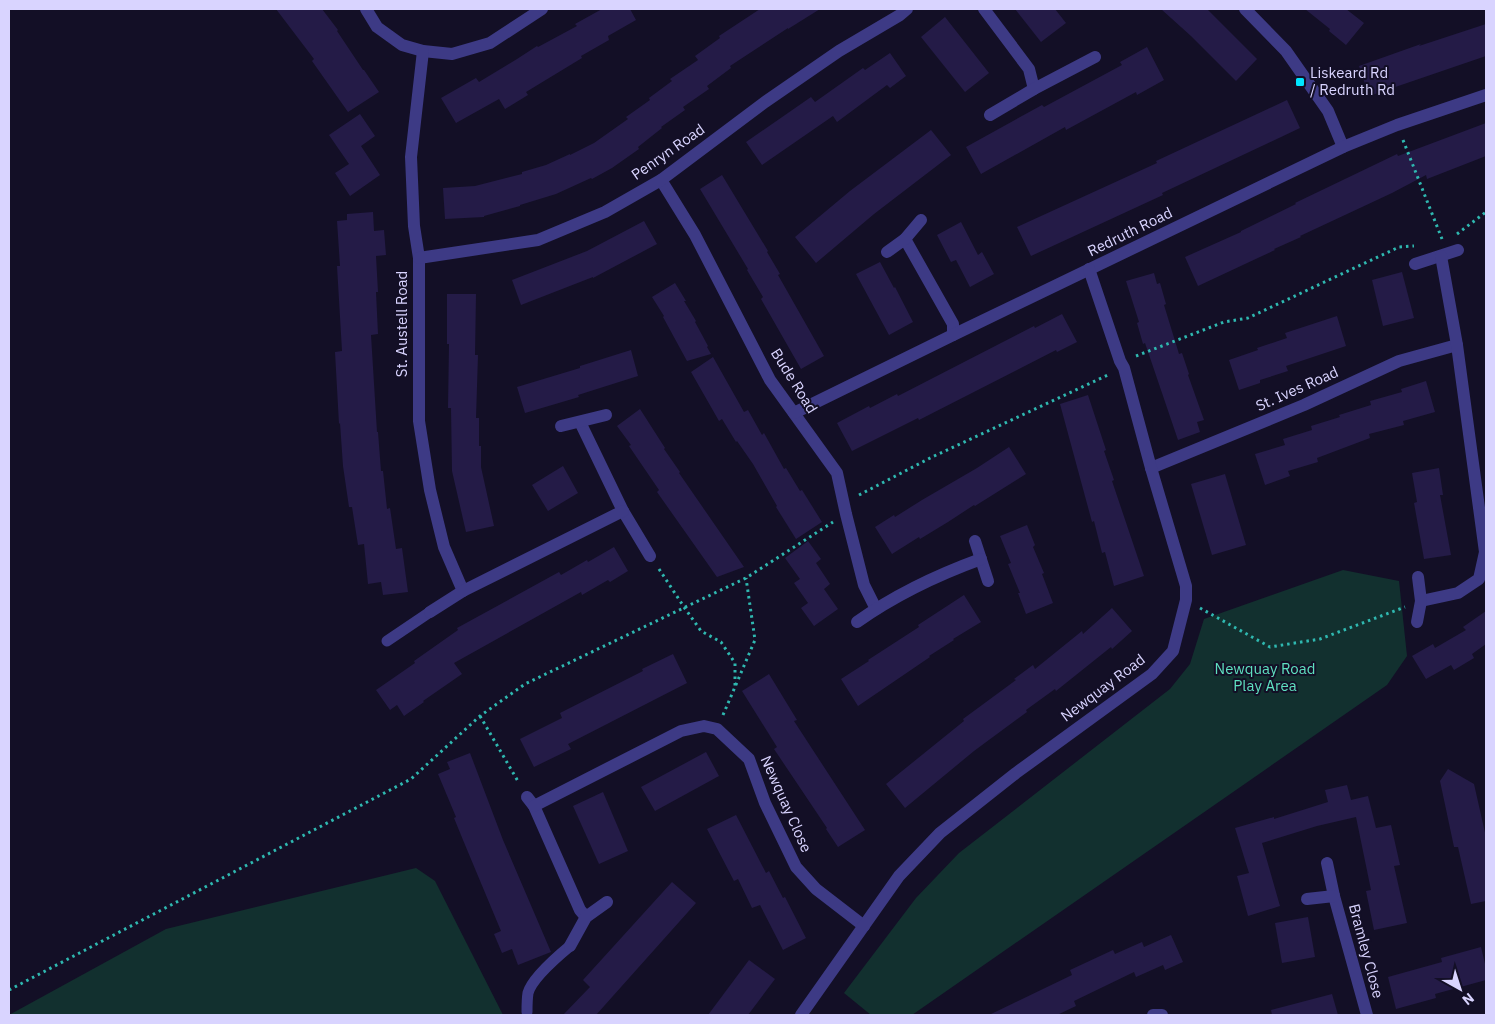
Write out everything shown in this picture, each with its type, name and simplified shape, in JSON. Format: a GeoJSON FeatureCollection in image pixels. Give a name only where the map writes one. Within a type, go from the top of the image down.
{"type":"FeatureCollection","features":[{"type":"Feature","properties":{"kind":"street"},"geometry":{"type":"LineString","coordinates":[[366,9],[378,27],[402,45],[423,51],[452,54],[490,43],[542,9]]}},
{"type":"Feature","properties":{"kind":"street","name":"Penryn Road"},"geometry":{"type":"LineString","coordinates":[[418,258],[538,240],[605,212],[661,180],[765,102],[839,51],[907,9]]}},
{"type":"Feature","properties":{"kind":"street"},"geometry":{"type":"LineString","coordinates":[[984,9],[1029,69],[1034,90]]}},
{"type":"Feature","properties":{"kind":"street"},"geometry":{"type":"LineString","coordinates":[[1245,9],[1286,51],[1328,111],[1343,147]]}},
{"type":"Feature","properties":{"kind":"street","name":"St. Austell Road"},"geometry":{"type":"LineString","coordinates":[[423,51],[411,157],[414,226],[418,258],[419,421],[430,490],[444,547],[463,591]]}},
{"type":"Feature","properties":{"kind":"street"},"geometry":{"type":"LineString","coordinates":[[990,115],[1095,57]]}},
{"type":"Feature","properties":{"kind":"street","name":"Redruth Road"},"geometry":{"type":"LineString","coordinates":[[794,413],[953,334],[1343,147],[1397,125],[1486,95]]}},
{"type":"Feature","properties":{"kind":"street","name":"Bude Road"},"geometry":{"type":"LineString","coordinates":[[661,180],[695,235],[770,380],[837,473],[864,585],[876,608]]}},
{"type":"Feature","properties":{"kind":"street"},"geometry":{"type":"LineString","coordinates":[[887,252],[905,239],[922,220]]}},
{"type":"Feature","properties":{"kind":"street"},"geometry":{"type":"LineString","coordinates":[[905,239],[953,324],[953,334]]}},
{"type":"Feature","properties":{"kind":"street"},"geometry":{"type":"LineString","coordinates":[[1415,264],[1443,250],[1458,250]]}},
{"type":"Feature","properties":{"kind":"street"},"geometry":{"type":"LineString","coordinates":[[1421,601],[1458,594],[1479,578],[1485,552],[1443,250]]}},
{"type":"Feature","properties":{"kind":"street","name":"Newquay Road"},"geometry":{"type":"LineString","coordinates":[[801,1015],[899,876],[940,833],[1016,773],[1152,674],[1173,651],[1186,600],[1186,586],[1122,365],[1089,269]]}},
{"type":"Feature","properties":{"kind":"street","name":"St. Ives Road"},"geometry":{"type":"LineString","coordinates":[[1151,468],[1304,405],[1399,361],[1457,345]]}},
{"type":"Feature","properties":{"kind":"street"},"geometry":{"type":"LineString","coordinates":[[561,426],[606,416]]}},
{"type":"Feature","properties":{"kind":"street"},"geometry":{"type":"LineString","coordinates":[[580,422],[623,511],[650,556]]}},
{"type":"Feature","properties":{"kind":"street"},"geometry":{"type":"LineString","coordinates":[[430,612],[463,591],[623,511]]}},
{"type":"Feature","properties":{"kind":"street"},"geometry":{"type":"LineString","coordinates":[[975,541],[988,581]]}},
{"type":"Feature","properties":{"kind":"street"},"geometry":{"type":"LineString","coordinates":[[857,622],[876,608],[947,571],[981,559]]}},
{"type":"Feature","properties":{"kind":"street"},"geometry":{"type":"LineString","coordinates":[[1417,622],[1421,601],[1418,577]]}},
{"type":"Feature","properties":{"kind":"street"},"geometry":{"type":"LineString","coordinates":[[586,917],[580,910],[530,801],[682,731],[704,726],[717,729]]}},
{"type":"Feature","properties":{"kind":"street","name":"Newquay Close"},"geometry":{"type":"LineString","coordinates":[[717,729],[748,759],[765,803],[796,867],[816,889],[864,926]]}},
{"type":"Feature","properties":{"kind":"street","name":"Bramley Close"},"geometry":{"type":"LineString","coordinates":[[1327,863],[1334,896],[1367,1015]]}},
{"type":"Feature","properties":{"kind":"street","name":"Bramley Close"},"geometry":{"type":"LineString","coordinates":[[1307,899],[1334,896]]}},
{"type":"Feature","properties":{"kind":"street"},"geometry":{"type":"LineString","coordinates":[[570,946],[586,917],[607,902]]}},
{"type":"Feature","properties":{"kind":"street"},"geometry":{"type":"LineString","coordinates":[[1153,1015],[1162,1015]]}},
{"type":"Feature","properties":{"kind":"lane"},"geometry":{"type":"LineString","coordinates":[[387,640],[430,612]]}},
{"type":"Feature","properties":{"kind":"lane"},"geometry":{"type":"LineString","coordinates":[[527,1012],[528,992],[532,985],[570,946]]}},
{"type":"Feature","properties":{"kind":"path"},"geometry":{"type":"LineString","coordinates":[[1397,125],[1443,250],[1486,212]]}},
{"type":"Feature","properties":{"kind":"path"},"geometry":{"type":"LineString","coordinates":[[9,990],[412,780],[480,716],[525,684],[746,578],[846,514],[855,497],[932,457],[1122,365],[1224,322],[1248,318],[1399,247],[1417,246]]}},
{"type":"Feature","properties":{"kind":"path"},"geometry":{"type":"LineString","coordinates":[[650,556],[684,607],[702,630],[721,642],[735,663],[735,688]]}},
{"type":"Feature","properties":{"kind":"path"},"geometry":{"type":"LineString","coordinates":[[717,729],[755,640],[746,578]]}},
{"type":"Feature","properties":{"kind":"path"},"geometry":{"type":"LineString","coordinates":[[1186,600],[1270,647],[1320,639],[1421,601]]}},
{"type":"Feature","properties":{"kind":"path"},"geometry":{"type":"LineString","coordinates":[[480,716],[530,801]]}},
{"type":"Feature","properties":{"kind":"green space","name":"Newquay Road Play Area"},"geometry":{"type":"Polygon","coordinates":[[[1343,570],[1399,581],[1407,656],[1387,685],[912,1015],[871,1015],[844,993],[916,898],[959,853],[1170,689],[1190,664],[1204,619],[1343,570]]]}},
{"type":"Feature","properties":{"kind":"green space"},"geometry":{"type":"Polygon","coordinates":[[[416,868],[435,881],[503,1015],[9,1015],[166,929],[416,868]]]}},
{"type":"Feature","properties":{"kind":"building"},"geometry":{"type":"Polygon","coordinates":[[[276,9],[322,9],[379,92],[348,112],[312,61],[314,59],[276,9]]]}},
{"type":"Feature","properties":{"kind":"building"},"geometry":{"type":"Polygon","coordinates":[[[602,9],[630,9],[636,20],[608,36],[609,40],[526,92],[528,95],[505,109],[499,99],[456,123],[441,98],[476,78],[479,82],[537,46],[577,26],[575,24],[602,9]]]}},
{"type":"Feature","properties":{"kind":"building"},"geometry":{"type":"Polygon","coordinates":[[[760,9],[820,9],[730,66],[731,68],[707,86],[709,89],[683,107],[685,110],[661,127],[638,147],[639,149],[612,168],[592,179],[556,194],[484,217],[445,219],[443,188],[475,186],[522,174],[522,172],[546,165],[594,143],[628,119],[626,117],[672,81],[670,79],[698,60],[695,56],[720,38],[719,36],[760,9]]]}},
{"type":"Feature","properties":{"kind":"building"},"geometry":{"type":"Polygon","coordinates":[[[1015,9],[1055,9],[1066,23],[1041,42],[1015,9]]]}},
{"type":"Feature","properties":{"kind":"building"},"geometry":{"type":"Polygon","coordinates":[[[1161,9],[1207,9],[1257,59],[1236,81],[1161,9]]]}},
{"type":"Feature","properties":{"kind":"building"},"geometry":{"type":"Polygon","coordinates":[[[1305,9],[1346,9],[1364,23],[1346,45],[1305,9]]]}},
{"type":"Feature","properties":{"kind":"building"},"geometry":{"type":"Polygon","coordinates":[[[945,17],[989,73],[965,92],[921,37],[945,17]]]}},
{"type":"Feature","properties":{"kind":"building"},"geometry":{"type":"Polygon","coordinates":[[[1486,24],[1486,56],[1369,96],[1359,66],[1486,24]]]}},
{"type":"Feature","properties":{"kind":"building"},"geometry":{"type":"Polygon","coordinates":[[[1147,47],[1164,80],[1137,95],[1136,92],[1066,130],[1065,127],[981,174],[966,147],[1042,105],[1044,107],[1122,65],[1120,62],[1147,47]]]}},
{"type":"Feature","properties":{"kind":"building"},"geometry":{"type":"Polygon","coordinates":[[[890,53],[906,76],[890,88],[887,85],[837,122],[833,116],[762,165],[746,142],[811,97],[815,102],[863,68],[865,70],[890,53]]]}},
{"type":"Feature","properties":{"kind":"building"},"geometry":{"type":"Polygon","coordinates":[[[1287,100],[1300,128],[1162,193],[1163,195],[1031,256],[1017,227],[1157,163],[1156,161],[1287,100]]]}},
{"type":"Feature","properties":{"kind":"building"},"geometry":{"type":"Polygon","coordinates":[[[360,114],[375,136],[361,146],[380,175],[350,196],[335,173],[349,164],[329,135],[360,114]]]}},
{"type":"Feature","properties":{"kind":"building"},"geometry":{"type":"Polygon","coordinates":[[[1486,123],[1486,156],[1427,179],[1426,175],[1198,286],[1185,257],[1241,232],[1295,203],[1397,154],[1398,156],[1486,123]]]}},
{"type":"Feature","properties":{"kind":"building"},"geometry":{"type":"Polygon","coordinates":[[[931,130],[951,155],[874,214],[816,263],[795,237],[850,191],[931,130]]]}},
{"type":"Feature","properties":{"kind":"building"},"geometry":{"type":"Polygon","coordinates":[[[722,175],[768,251],[780,274],[778,275],[824,356],[801,369],[761,299],[763,297],[748,269],[700,189],[722,175]]]}},
{"type":"Feature","properties":{"kind":"building"},"geometry":{"type":"Polygon","coordinates":[[[373,212],[374,231],[384,230],[386,255],[376,256],[378,334],[371,335],[377,432],[387,509],[390,508],[396,549],[402,548],[408,592],[383,595],[381,582],[368,584],[364,544],[358,545],[352,507],[349,507],[339,424],[335,352],[342,351],[337,266],[340,266],[337,221],[347,220],[347,214],[373,212]]]}},
{"type":"Feature","properties":{"kind":"building"},"geometry":{"type":"Polygon","coordinates":[[[644,221],[657,244],[593,278],[521,305],[512,280],[587,251],[644,221]]]}},
{"type":"Feature","properties":{"kind":"building"},"geometry":{"type":"Polygon","coordinates":[[[961,222],[978,255],[982,252],[994,274],[970,287],[956,260],[951,262],[937,235],[961,222]]]}},
{"type":"Feature","properties":{"kind":"building"},"geometry":{"type":"Polygon","coordinates":[[[880,262],[913,322],[889,335],[856,274],[880,262]]]}},
{"type":"Feature","properties":{"kind":"building"},"geometry":{"type":"Polygon","coordinates":[[[1402,272],[1414,318],[1383,326],[1372,280],[1402,272]]]}},
{"type":"Feature","properties":{"kind":"building"},"geometry":{"type":"Polygon","coordinates":[[[1154,273],[1157,284],[1160,283],[1166,304],[1164,305],[1179,354],[1182,353],[1204,420],[1197,422],[1200,432],[1178,440],[1145,343],[1143,344],[1137,323],[1139,322],[1126,281],[1154,273]]]}},
{"type":"Feature","properties":{"kind":"building"},"geometry":{"type":"Polygon","coordinates":[[[675,283],[686,301],[684,301],[696,321],[711,354],[687,361],[652,297],[675,283]]]}},
{"type":"Feature","properties":{"kind":"building"},"geometry":{"type":"Polygon","coordinates":[[[447,294],[476,294],[475,355],[478,355],[476,418],[479,418],[481,467],[494,526],[466,532],[452,471],[451,408],[448,408],[449,344],[447,344],[447,294]]]}},
{"type":"Feature","properties":{"kind":"building"},"geometry":{"type":"Polygon","coordinates":[[[1062,314],[1077,342],[1057,352],[1056,350],[919,420],[918,418],[852,451],[837,423],[869,406],[870,408],[897,394],[898,396],[1034,326],[1035,328],[1062,314]]]}},
{"type":"Feature","properties":{"kind":"building"},"geometry":{"type":"Polygon","coordinates":[[[1337,316],[1346,346],[1286,366],[1288,371],[1260,380],[1260,383],[1239,390],[1229,360],[1287,338],[1285,333],[1337,316]]]}},
{"type":"Feature","properties":{"kind":"building"},"geometry":{"type":"Polygon","coordinates":[[[631,350],[638,376],[578,395],[579,397],[525,413],[517,387],[631,350]]]}},
{"type":"Feature","properties":{"kind":"building"},"geometry":{"type":"Polygon","coordinates":[[[713,357],[744,412],[748,410],[762,435],[764,433],[784,469],[786,468],[800,491],[802,490],[822,522],[796,539],[753,464],[736,442],[722,419],[719,421],[691,372],[713,357]]]}},
{"type":"Feature","properties":{"kind":"building"},"geometry":{"type":"Polygon","coordinates":[[[1426,381],[1435,412],[1403,421],[1404,425],[1369,434],[1370,438],[1317,458],[1318,462],[1288,471],[1290,476],[1265,485],[1255,454],[1285,445],[1283,439],[1312,430],[1311,426],[1371,405],[1370,401],[1402,392],[1401,389],[1426,381]]]}},
{"type":"Feature","properties":{"kind":"building"},"geometry":{"type":"Polygon","coordinates":[[[1088,395],[1106,450],[1104,451],[1114,480],[1112,481],[1144,576],[1114,586],[1105,552],[1102,553],[1094,521],[1092,522],[1060,404],[1088,395]]]}},
{"type":"Feature","properties":{"kind":"building"},"geometry":{"type":"Polygon","coordinates":[[[640,409],[679,473],[744,567],[717,577],[657,492],[659,490],[617,426],[640,409]]]}},
{"type":"Feature","properties":{"kind":"building"},"geometry":{"type":"Polygon","coordinates":[[[1009,447],[1026,474],[892,554],[875,527],[894,515],[895,517],[1009,447]]]}},
{"type":"Feature","properties":{"kind":"building"},"geometry":{"type":"Polygon","coordinates":[[[563,466],[578,493],[548,511],[532,485],[563,466]]]}},
{"type":"Feature","properties":{"kind":"building"},"geometry":{"type":"Polygon","coordinates":[[[1439,468],[1443,495],[1440,495],[1451,555],[1424,559],[1414,503],[1417,502],[1412,473],[1439,468]]]}},
{"type":"Feature","properties":{"kind":"building"},"geometry":{"type":"Polygon","coordinates":[[[1225,474],[1246,545],[1212,555],[1191,484],[1225,474]]]}},
{"type":"Feature","properties":{"kind":"building"},"geometry":{"type":"Polygon","coordinates":[[[1027,525],[1053,603],[1026,614],[1008,564],[1011,563],[1000,536],[1027,525]]]}},
{"type":"Feature","properties":{"kind":"building"},"geometry":{"type":"Polygon","coordinates":[[[808,541],[821,559],[816,563],[830,584],[824,589],[838,609],[814,626],[801,608],[808,603],[794,583],[800,579],[785,558],[808,541]]]}},
{"type":"Feature","properties":{"kind":"building"},"geometry":{"type":"Polygon","coordinates":[[[614,547],[628,571],[582,595],[581,592],[454,663],[462,674],[404,716],[397,705],[390,710],[376,690],[415,663],[414,661],[458,630],[457,628],[559,572],[561,575],[614,547]]]}},
{"type":"Feature","properties":{"kind":"building"},"geometry":{"type":"Polygon","coordinates":[[[964,595],[981,622],[953,639],[858,706],[841,679],[964,595]]]}},
{"type":"Feature","properties":{"kind":"building"},"geometry":{"type":"Polygon","coordinates":[[[1112,608],[1132,631],[1112,649],[1111,647],[1056,691],[1055,689],[1026,710],[1027,712],[974,751],[905,808],[886,784],[964,721],[963,719],[1016,680],[1014,679],[1033,665],[1035,669],[1082,631],[1083,634],[1112,608]]]}},
{"type":"Feature","properties":{"kind":"building"},"geometry":{"type":"Polygon","coordinates":[[[1486,611],[1486,644],[1472,654],[1474,658],[1454,670],[1451,665],[1426,679],[1412,656],[1433,644],[1435,648],[1466,630],[1463,627],[1486,611]]]}},
{"type":"Feature","properties":{"kind":"building"},"geometry":{"type":"Polygon","coordinates":[[[673,654],[687,683],[568,744],[571,749],[534,767],[520,739],[562,718],[560,713],[673,654]]]}},
{"type":"Feature","properties":{"kind":"building"},"geometry":{"type":"Polygon","coordinates":[[[769,674],[797,720],[794,721],[865,830],[838,847],[774,749],[777,747],[742,691],[769,674]]]}},
{"type":"Feature","properties":{"kind":"building"},"geometry":{"type":"Polygon","coordinates":[[[706,752],[719,776],[655,811],[641,787],[706,752]]]}},
{"type":"Feature","properties":{"kind":"building"},"geometry":{"type":"Polygon","coordinates":[[[470,753],[503,840],[551,952],[518,965],[512,949],[502,953],[494,934],[501,931],[454,818],[456,817],[438,774],[450,769],[447,762],[470,753]]]}},
{"type":"Feature","properties":{"kind":"building"},"geometry":{"type":"Polygon","coordinates":[[[1448,769],[1474,784],[1486,837],[1486,901],[1471,904],[1458,847],[1454,847],[1440,781],[1448,769]]]}},
{"type":"Feature","properties":{"kind":"building"},"geometry":{"type":"Polygon","coordinates":[[[1347,785],[1351,800],[1368,796],[1376,828],[1391,825],[1400,865],[1394,866],[1407,923],[1374,930],[1366,891],[1371,890],[1356,817],[1317,826],[1262,843],[1280,906],[1248,916],[1237,876],[1249,873],[1235,828],[1274,817],[1274,819],[1328,802],[1325,790],[1347,785]]]}},
{"type":"Feature","properties":{"kind":"building"},"geometry":{"type":"Polygon","coordinates":[[[603,792],[628,851],[599,864],[573,806],[603,792]]]}},
{"type":"Feature","properties":{"kind":"building"},"geometry":{"type":"Polygon","coordinates":[[[736,815],[766,873],[769,871],[806,938],[783,950],[760,905],[752,908],[738,879],[734,881],[707,829],[736,815]]]}},
{"type":"Feature","properties":{"kind":"building"},"geometry":{"type":"Polygon","coordinates":[[[672,882],[696,903],[596,1015],[563,1015],[590,987],[583,980],[672,882]]]}},
{"type":"Feature","properties":{"kind":"building"},"geometry":{"type":"Polygon","coordinates":[[[1308,917],[1315,957],[1282,963],[1275,923],[1308,917]]]}},
{"type":"Feature","properties":{"kind":"building"},"geometry":{"type":"Polygon","coordinates":[[[1171,935],[1183,962],[1165,970],[1163,965],[1136,977],[1134,972],[1074,1001],[1076,1006],[1057,1015],[989,1015],[1072,975],[1070,970],[1113,950],[1115,954],[1142,942],[1144,947],[1171,935]]]}},
{"type":"Feature","properties":{"kind":"building"},"geometry":{"type":"Polygon","coordinates":[[[1481,947],[1486,968],[1486,980],[1435,994],[1436,998],[1396,1009],[1388,977],[1442,962],[1441,958],[1481,947]]]}},
{"type":"Feature","properties":{"kind":"building"},"geometry":{"type":"Polygon","coordinates":[[[749,960],[775,979],[748,1015],[708,1015],[749,960]]]}},
{"type":"Feature","properties":{"kind":"building"},"geometry":{"type":"Polygon","coordinates":[[[1332,994],[1338,1015],[1272,1015],[1271,1010],[1332,994]]]}},
{"type":"Feature","properties":{"kind":"place","name":"Liskeard Rd / Redruth Rd"},"geometry":{"type":"Point","coordinates":[1300,82]}}]}
